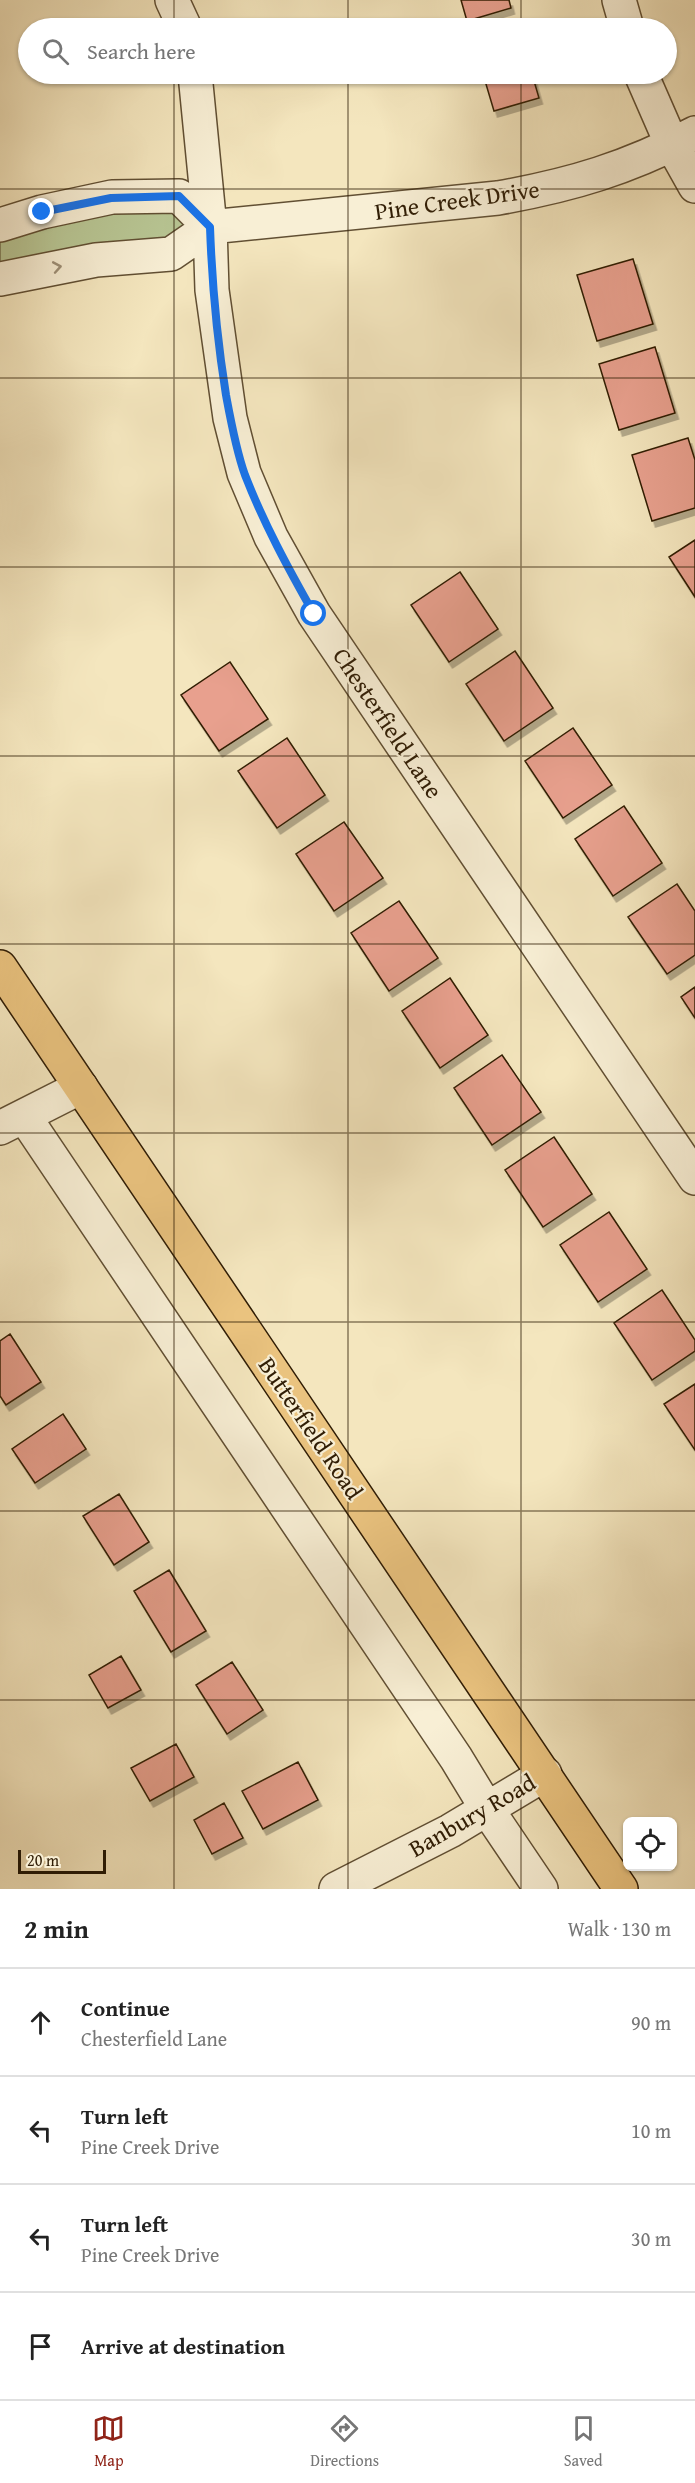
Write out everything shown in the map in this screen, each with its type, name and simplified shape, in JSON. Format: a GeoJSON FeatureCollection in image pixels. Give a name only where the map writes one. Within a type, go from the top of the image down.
{"type":"FeatureCollection","features":[{"type":"Feature","properties":{"kind":"main road","name":"Butterfield Road"},"geometry":{"type":"LineString","coordinates":[[0,967],[621,1889]]}},
{"type":"Feature","properties":{"kind":"street"},"geometry":{"type":"LineString","coordinates":[[172,0],[180,18]]}},
{"type":"Feature","properties":{"kind":"street"},"geometry":{"type":"LineString","coordinates":[[620,0],[624,18]]}},
{"type":"Feature","properties":{"kind":"street","name":"Chesterfield Lane"},"geometry":{"type":"LineString","coordinates":[[196,84],[210,227],[212,290],[230,418],[244,473],[271,537],[314,614],[695,1178]]}},
{"type":"Feature","properties":{"kind":"street"},"geometry":{"type":"LineString","coordinates":[[648,84],[684,139],[695,186]]}},
{"type":"Feature","properties":{"kind":"street","name":"Pine Creek Drive"},"geometry":{"type":"LineString","coordinates":[[0,279],[96,260],[171,254],[210,227],[498,198],[568,184],[609,172],[684,139]]}},
{"type":"Feature","properties":{"kind":"street"},"geometry":{"type":"LineString","coordinates":[[0,225],[42,212],[111,198],[179,196],[210,227]]}},
{"type":"Feature","properties":{"kind":"street"},"geometry":{"type":"LineString","coordinates":[[81,1087],[12,1122],[456,1758],[541,1889]]}},
{"type":"Feature","properties":{"kind":"street","name":"Banbury Road"},"geometry":{"type":"LineString","coordinates":[[336,1889],[450,1831],[544,1774]]}},
{"type":"Feature","properties":{"kind":"green space"},"geometry":{"type":"Polygon","coordinates":[[[173,209],[186,225],[181,237],[0,264],[0,238],[93,215],[173,209]]]}},
{"type":"Feature","properties":{"kind":"building"},"geometry":{"type":"Polygon","coordinates":[[[461,0],[509,0],[511,8],[477,18],[466,18],[461,0]]]}},
{"type":"Feature","properties":{"kind":"building"},"geometry":{"type":"Polygon","coordinates":[[[486,84],[535,84],[539,98],[494,111],[486,84]]]}},
{"type":"Feature","properties":{"kind":"building"},"geometry":{"type":"Polygon","coordinates":[[[633,259],[653,324],[597,341],[577,275],[633,259]]]}},
{"type":"Feature","properties":{"kind":"building"},"geometry":{"type":"Polygon","coordinates":[[[655,347],[675,413],[619,430],[599,364],[655,347]]]}},
{"type":"Feature","properties":{"kind":"building"},"geometry":{"type":"Polygon","coordinates":[[[688,438],[695,460],[695,508],[652,521],[632,455],[688,438]]]}},
{"type":"Feature","properties":{"kind":"building"},"geometry":{"type":"Polygon","coordinates":[[[695,540],[695,597],[669,557],[695,540]]]}},
{"type":"Feature","properties":{"kind":"building"},"geometry":{"type":"Polygon","coordinates":[[[460,572],[498,629],[449,662],[411,605],[460,572]]]}},
{"type":"Feature","properties":{"kind":"building"},"geometry":{"type":"Polygon","coordinates":[[[515,651],[553,708],[504,741],[466,684],[515,651]]]}},
{"type":"Feature","properties":{"kind":"building"},"geometry":{"type":"Polygon","coordinates":[[[230,662],[268,719],[219,751],[181,695],[230,662]]]}},
{"type":"Feature","properties":{"kind":"building"},"geometry":{"type":"Polygon","coordinates":[[[573,728],[612,785],[563,818],[525,761],[573,728]]]}},
{"type":"Feature","properties":{"kind":"building"},"geometry":{"type":"Polygon","coordinates":[[[287,738],[325,795],[277,828],[238,771],[287,738]]]}},
{"type":"Feature","properties":{"kind":"building"},"geometry":{"type":"Polygon","coordinates":[[[624,806],[662,863],[613,896],[575,839],[624,806]]]}},
{"type":"Feature","properties":{"kind":"building"},"geometry":{"type":"Polygon","coordinates":[[[344,822],[383,878],[334,911],[296,854],[344,822]]]}},
{"type":"Feature","properties":{"kind":"building"},"geometry":{"type":"Polygon","coordinates":[[[677,884],[695,911],[695,955],[667,974],[628,917],[677,884]]]}},
{"type":"Feature","properties":{"kind":"building"},"geometry":{"type":"Polygon","coordinates":[[[399,901],[438,958],[389,991],[351,933],[399,901]]]}},
{"type":"Feature","properties":{"kind":"building"},"geometry":{"type":"Polygon","coordinates":[[[450,978],[488,1035],[440,1068],[402,1011],[450,978]]]}},
{"type":"Feature","properties":{"kind":"building"},"geometry":{"type":"Polygon","coordinates":[[[695,987],[695,1018],[681,997],[695,987]]]}},
{"type":"Feature","properties":{"kind":"building"},"geometry":{"type":"Polygon","coordinates":[[[502,1055],[541,1112],[492,1145],[454,1088],[502,1055]]]}},
{"type":"Feature","properties":{"kind":"building"},"geometry":{"type":"Polygon","coordinates":[[[554,1137],[592,1194],[543,1227],[505,1170],[554,1137]]]}},
{"type":"Feature","properties":{"kind":"building"},"geometry":{"type":"Polygon","coordinates":[[[609,1212],[647,1269],[598,1302],[560,1245],[609,1212]]]}},
{"type":"Feature","properties":{"kind":"building"},"geometry":{"type":"Polygon","coordinates":[[[662,1290],[695,1340],[695,1351],[652,1380],[614,1323],[662,1290]]]}},
{"type":"Feature","properties":{"kind":"building"},"geometry":{"type":"Polygon","coordinates":[[[10,1334],[41,1382],[6,1405],[0,1396],[0,1341],[10,1334]]]}},
{"type":"Feature","properties":{"kind":"building"},"geometry":{"type":"Polygon","coordinates":[[[695,1384],[695,1450],[664,1404],[695,1384]]]}},
{"type":"Feature","properties":{"kind":"building"},"geometry":{"type":"Polygon","coordinates":[[[63,1414],[86,1449],[35,1483],[12,1449],[63,1414]]]}},
{"type":"Feature","properties":{"kind":"building"},"geometry":{"type":"Polygon","coordinates":[[[119,1494],[149,1542],[114,1565],[83,1516],[119,1494]]]}},
{"type":"Feature","properties":{"kind":"building"},"geometry":{"type":"Polygon","coordinates":[[[169,1570],[206,1631],[171,1652],[134,1591],[169,1570]]]}},
{"type":"Feature","properties":{"kind":"building"},"geometry":{"type":"Polygon","coordinates":[[[121,1656],[141,1690],[108,1708],[89,1675],[121,1656]]]}},
{"type":"Feature","properties":{"kind":"building"},"geometry":{"type":"Polygon","coordinates":[[[232,1662],[263,1710],[227,1734],[196,1685],[232,1662]]]}},
{"type":"Feature","properties":{"kind":"building"},"geometry":{"type":"Polygon","coordinates":[[[176,1744],[194,1777],[150,1801],[131,1768],[176,1744]]]}},
{"type":"Feature","properties":{"kind":"building"},"geometry":{"type":"Polygon","coordinates":[[[298,1762],[318,1800],[263,1829],[242,1791],[298,1762]]]}},
{"type":"Feature","properties":{"kind":"building"},"geometry":{"type":"Polygon","coordinates":[[[224,1803],[243,1838],[212,1854],[194,1820],[224,1803]]]}},
{"type":"Feature","properties":{"kind":"route"},"geometry":{"type":"LineString","coordinates":[[42,212],[111,198],[179,196],[210,227],[212,290],[220,357],[230,418],[244,473],[271,537],[314,614]]}}]}
